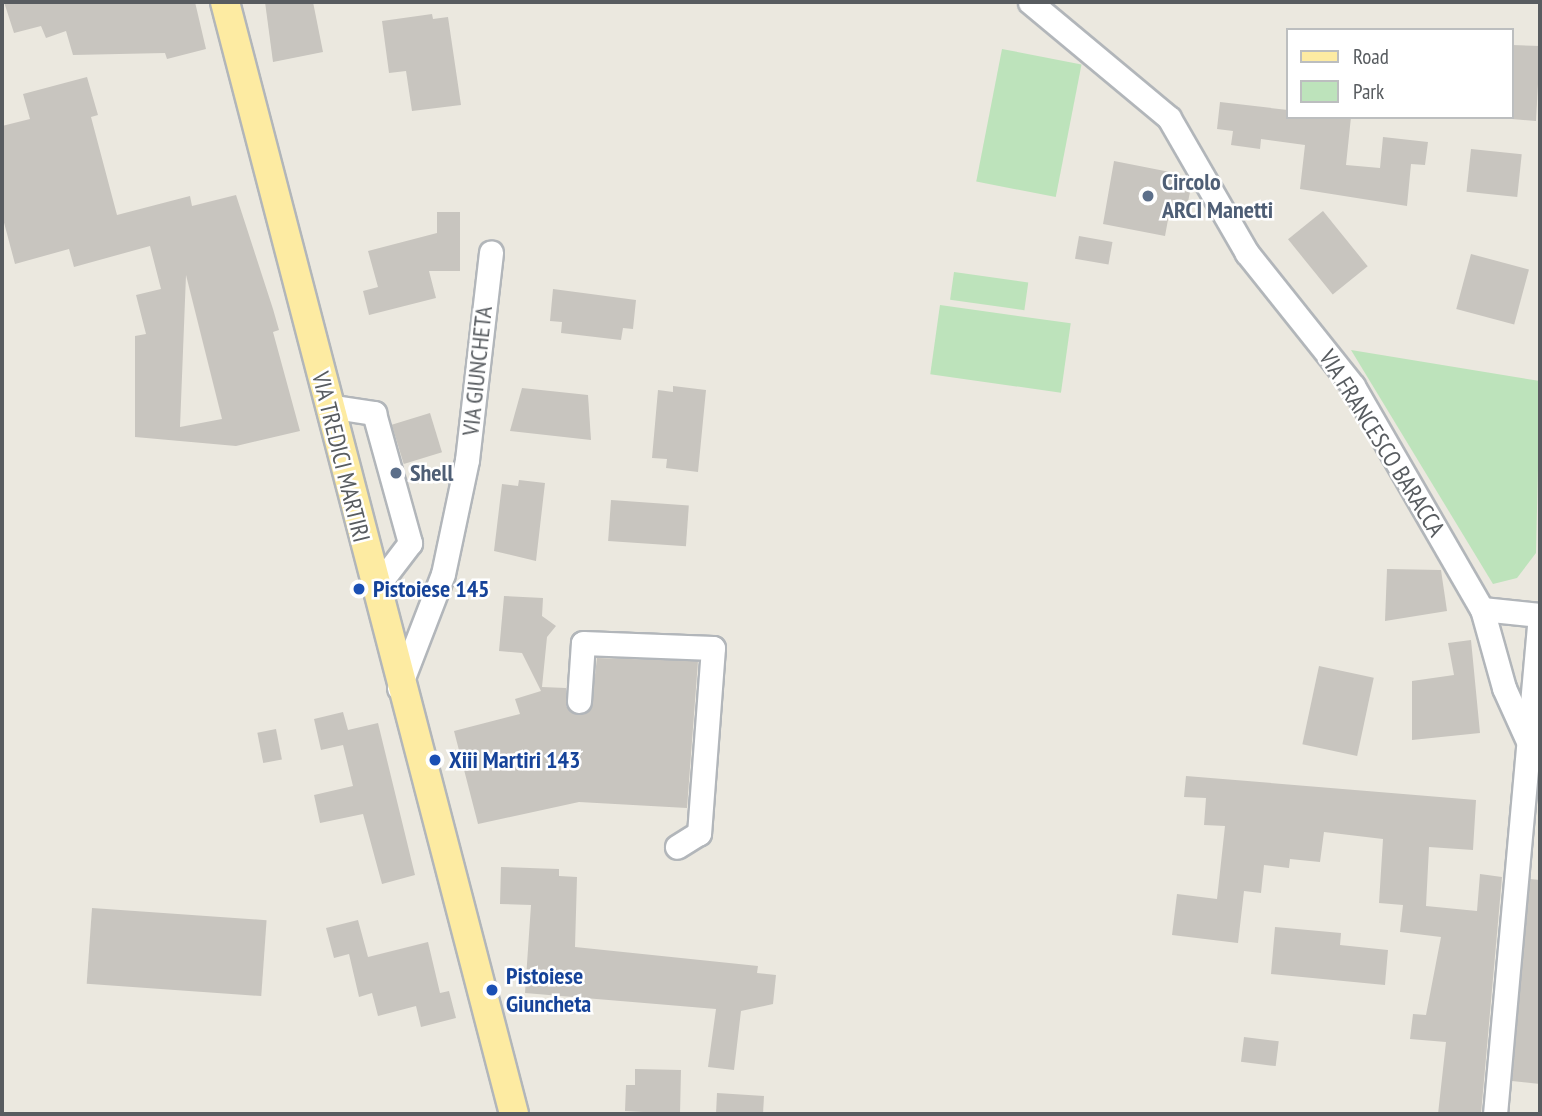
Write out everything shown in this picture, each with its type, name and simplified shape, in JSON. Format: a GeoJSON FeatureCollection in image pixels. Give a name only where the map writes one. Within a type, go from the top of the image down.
{"type":"FeatureCollection","features":[{"type":"Feature","properties":{"kind":"main road","name":"VIA TREDICI MARTIRI"},"geometry":{"type":"LineString","coordinates":[[225,2],[400,688],[514,1114]]}},
{"type":"Feature","properties":{"kind":"street","name":"VIA FRANCESCO BARACCA"},"geometry":{"type":"LineString","coordinates":[[1030,2],[1062,25],[1178,130],[1247,253],[1353,386],[1482,609],[1504,688],[1527,739]]}},
{"type":"Feature","properties":{"kind":"street"},"geometry":{"type":"LineString","coordinates":[[1062,2],[1062,25]]}},
{"type":"Feature","properties":{"kind":"street","name":"VIA GIUNCHETA"},"geometry":{"type":"LineString","coordinates":[[400,688],[443,574],[465,473],[491,253]]}},
{"type":"Feature","properties":{"kind":"street"},"geometry":{"type":"LineString","coordinates":[[328,406],[374,413],[410,542],[375,589]]}},
{"type":"Feature","properties":{"kind":"street","name":"VIA FRANCESCO BARACCA"},"geometry":{"type":"LineString","coordinates":[[1482,609],[1540,615],[1495,1114]]}},
{"type":"Feature","properties":{"kind":"street"},"geometry":{"type":"LineString","coordinates":[[579,701],[583,643],[713,648],[699,833],[677,848]]}},
{"type":"Feature","properties":{"kind":"green space"},"geometry":{"type":"Polygon","coordinates":[[[1002,49],[1082,64],[1056,197],[976,182],[1002,49]]]}},
{"type":"Feature","properties":{"kind":"green space"},"geometry":{"type":"Polygon","coordinates":[[[954,272],[1028,282],[1024,310],[950,300],[954,272]]]}},
{"type":"Feature","properties":{"kind":"green space"},"geometry":{"type":"Polygon","coordinates":[[[940,305],[1071,323],[1061,393],[930,374],[940,305]]]}},
{"type":"Feature","properties":{"kind":"green space"},"geometry":{"type":"Polygon","coordinates":[[[1351,350],[1540,381],[1536,553],[1517,578],[1493,584],[1351,350]]]}},
{"type":"Feature","properties":{"kind":"building"},"geometry":{"type":"Polygon","coordinates":[[[4,2],[195,2],[206,49],[167,59],[165,53],[73,55],[66,31],[46,38],[41,26],[14,33],[4,2]]]}},
{"type":"Feature","properties":{"kind":"building"},"geometry":{"type":"Polygon","coordinates":[[[265,2],[313,2],[323,52],[273,62],[265,2]]]}},
{"type":"Feature","properties":{"kind":"building"},"geometry":{"type":"Polygon","coordinates":[[[432,14],[433,19],[448,17],[461,105],[412,111],[406,71],[389,73],[382,21],[432,14]]]}},
{"type":"Feature","properties":{"kind":"building"},"geometry":{"type":"Polygon","coordinates":[[[1514,45],[1540,46],[1536,121],[1512,119],[1514,45]]]}},
{"type":"Feature","properties":{"kind":"building"},"geometry":{"type":"Polygon","coordinates":[[[87,77],[98,115],[91,117],[117,215],[190,196],[192,206],[236,195],[279,330],[273,332],[300,431],[236,446],[135,437],[135,336],[146,334],[136,295],[161,289],[150,246],[74,267],[69,249],[15,264],[2,215],[2,126],[30,119],[23,94],[87,77]],[[186,275],[180,427],[222,419],[186,275]]]}},
{"type":"Feature","properties":{"kind":"building"},"geometry":{"type":"Polygon","coordinates":[[[1220,102],[1286,110],[1286,119],[1351,119],[1346,165],[1380,168],[1383,137],[1428,142],[1425,165],[1411,164],[1407,206],[1300,189],[1305,145],[1261,139],[1260,149],[1231,145],[1233,131],[1217,129],[1220,102]]]}},
{"type":"Feature","properties":{"kind":"building"},"geometry":{"type":"Polygon","coordinates":[[[1471,149],[1522,154],[1517,197],[1467,192],[1471,149]]]}},
{"type":"Feature","properties":{"kind":"building"},"geometry":{"type":"Polygon","coordinates":[[[1114,161],[1175,173],[1172,189],[1190,192],[1186,212],[1170,209],[1165,236],[1103,224],[1114,161]]]}},
{"type":"Feature","properties":{"kind":"building"},"geometry":{"type":"Polygon","coordinates":[[[1323,211],[1368,266],[1333,294],[1288,239],[1323,211]]]}},
{"type":"Feature","properties":{"kind":"building"},"geometry":{"type":"Polygon","coordinates":[[[437,212],[460,212],[460,271],[429,271],[436,298],[369,315],[363,291],[378,287],[368,251],[437,233],[437,212]]]}},
{"type":"Feature","properties":{"kind":"building"},"geometry":{"type":"Polygon","coordinates":[[[1079,236],[1112,242],[1108,265],[1075,259],[1079,236]]]}},
{"type":"Feature","properties":{"kind":"building"},"geometry":{"type":"Polygon","coordinates":[[[1471,254],[1529,270],[1514,325],[1456,309],[1471,254]]]}},
{"type":"Feature","properties":{"kind":"building"},"geometry":{"type":"Polygon","coordinates":[[[553,289],[636,300],[633,329],[623,328],[621,340],[561,333],[562,322],[550,321],[553,289]]]}},
{"type":"Feature","properties":{"kind":"building"},"geometry":{"type":"Polygon","coordinates":[[[673,386],[706,390],[698,472],[666,468],[667,459],[652,458],[658,390],[673,392],[673,386]]]}},
{"type":"Feature","properties":{"kind":"building"},"geometry":{"type":"Polygon","coordinates":[[[522,388],[588,395],[591,440],[510,431],[522,388]]]}},
{"type":"Feature","properties":{"kind":"building"},"geometry":{"type":"Polygon","coordinates":[[[430,413],[442,452],[404,464],[392,425],[430,413]]]}},
{"type":"Feature","properties":{"kind":"building"},"geometry":{"type":"Polygon","coordinates":[[[519,480],[545,483],[536,561],[494,551],[502,484],[518,486],[519,480]]]}},
{"type":"Feature","properties":{"kind":"building"},"geometry":{"type":"Polygon","coordinates":[[[611,500],[689,505],[686,546],[608,541],[611,500]]]}},
{"type":"Feature","properties":{"kind":"building"},"geometry":{"type":"Polygon","coordinates":[[[1387,569],[1441,570],[1447,611],[1385,621],[1387,569]]]}},
{"type":"Feature","properties":{"kind":"building"},"geometry":{"type":"Polygon","coordinates":[[[504,596],[543,598],[542,616],[556,626],[547,637],[542,687],[566,688],[566,706],[577,715],[591,708],[597,658],[698,661],[687,808],[579,802],[478,824],[454,731],[520,714],[515,699],[541,691],[522,653],[499,651],[504,596]]]}},
{"type":"Feature","properties":{"kind":"building"},"geometry":{"type":"Polygon","coordinates":[[[1471,640],[1480,733],[1412,740],[1412,681],[1454,675],[1448,643],[1471,640]]]}},
{"type":"Feature","properties":{"kind":"building"},"geometry":{"type":"Polygon","coordinates":[[[1319,666],[1374,678],[1357,756],[1302,744],[1319,666]]]}},
{"type":"Feature","properties":{"kind":"building"},"geometry":{"type":"Polygon","coordinates":[[[343,712],[348,730],[378,723],[415,875],[382,884],[363,814],[320,823],[314,795],[353,786],[343,745],[321,750],[314,719],[343,712]]]}},
{"type":"Feature","properties":{"kind":"building"},"geometry":{"type":"Polygon","coordinates":[[[276,729],[282,759],[263,763],[257,733],[276,729]]]}},
{"type":"Feature","properties":{"kind":"building"},"geometry":{"type":"Polygon","coordinates":[[[1186,776],[1476,800],[1473,850],[1429,847],[1426,906],[1477,911],[1480,874],[1502,877],[1481,1114],[1438,1114],[1446,1042],[1410,1039],[1413,1014],[1426,1015],[1441,937],[1400,932],[1403,905],[1379,903],[1383,839],[1324,832],[1320,862],[1290,859],[1289,868],[1264,865],[1261,893],[1244,891],[1238,943],[1172,935],[1177,894],[1217,899],[1225,826],[1204,825],[1206,798],[1184,797],[1186,776]]]}},
{"type":"Feature","properties":{"kind":"building"},"geometry":{"type":"Polygon","coordinates":[[[501,867],[559,869],[559,876],[577,877],[575,947],[758,966],[757,973],[776,975],[773,1004],[741,1011],[734,1070],[708,1067],[716,1009],[525,993],[531,905],[500,904],[501,867]]]}},
{"type":"Feature","properties":{"kind":"building"},"geometry":{"type":"Polygon","coordinates":[[[1530,879],[1540,880],[1540,1084],[1512,1081],[1530,879]]]}},
{"type":"Feature","properties":{"kind":"building"},"geometry":{"type":"Polygon","coordinates":[[[92,908],[267,920],[261,996],[87,984],[92,908]]]}},
{"type":"Feature","properties":{"kind":"building"},"geometry":{"type":"Polygon","coordinates":[[[358,920],[368,957],[428,942],[440,993],[449,991],[456,1018],[421,1027],[416,1006],[378,1016],[372,993],[359,997],[349,954],[334,958],[326,928],[358,920]]]}},
{"type":"Feature","properties":{"kind":"building"},"geometry":{"type":"Polygon","coordinates":[[[1275,927],[1341,933],[1340,945],[1388,950],[1385,985],[1271,974],[1275,927]]]}},
{"type":"Feature","properties":{"kind":"building"},"geometry":{"type":"Polygon","coordinates":[[[1244,1037],[1279,1041],[1276,1066],[1241,1062],[1244,1037]]]}},
{"type":"Feature","properties":{"kind":"building"},"geometry":{"type":"Polygon","coordinates":[[[635,1069],[681,1070],[680,1114],[625,1111],[626,1085],[635,1085],[635,1069]]]}},
{"type":"Feature","properties":{"kind":"building"},"geometry":{"type":"Polygon","coordinates":[[[717,1093],[764,1096],[763,1114],[716,1114],[717,1093]]]}},
{"type":"Feature","properties":{"kind":"place","name":"Circolo ARCI Manetti"},"geometry":{"type":"Point","coordinates":[1148,196]}},
{"type":"Feature","properties":{"kind":"place","name":"Shell"},"geometry":{"type":"Point","coordinates":[396,473]}},
{"type":"Feature","properties":{"kind":"place","name":"Pistoiese 145"},"geometry":{"type":"Point","coordinates":[359,589]}},
{"type":"Feature","properties":{"kind":"place","name":"Xiii Martiri 143"},"geometry":{"type":"Point","coordinates":[435,760]}},
{"type":"Feature","properties":{"kind":"place","name":"Pistoiese Giuncheta"},"geometry":{"type":"Point","coordinates":[492,990]}}]}
